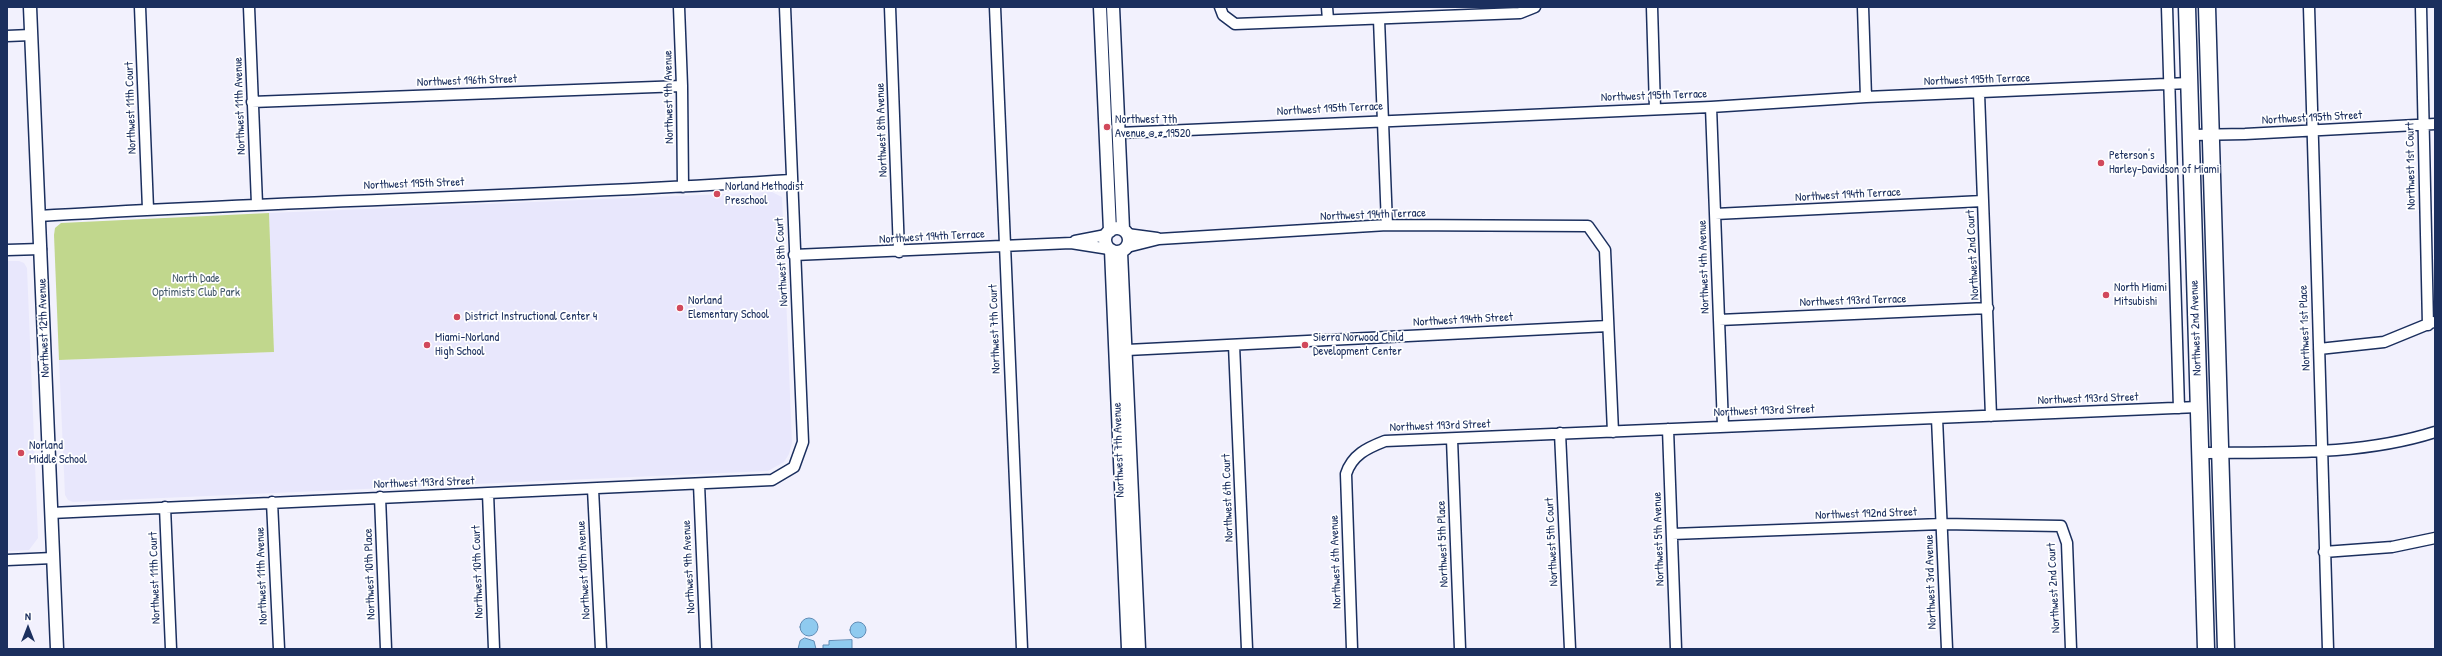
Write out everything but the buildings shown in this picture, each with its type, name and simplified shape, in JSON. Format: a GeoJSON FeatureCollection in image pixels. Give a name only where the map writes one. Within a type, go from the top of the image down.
{"type":"FeatureCollection","features":[{"type":"Feature","properties":{"kind":"main road","name":"Northwest 2nd Avenue"},"geometry":{"type":"LineString","coordinates":[[2187,7],[2206,649]]}},
{"type":"Feature","properties":{"kind":"main road","name":"Northwest 2nd Avenue"},"geometry":{"type":"LineString","coordinates":[[2207,7],[2226,649]]}},
{"type":"Feature","properties":{"kind":"street","name":"Northwest 12th Avenue"},"geometry":{"type":"LineString","coordinates":[[30,7],[57,649]]}},
{"type":"Feature","properties":{"kind":"street","name":"Northwest 11th Court"},"geometry":{"type":"LineString","coordinates":[[140,7],[148,209]]}},
{"type":"Feature","properties":{"kind":"street","name":"Northwest 11th Avenue"},"geometry":{"type":"LineString","coordinates":[[249,7],[257,204]]}},
{"type":"Feature","properties":{"kind":"street","name":"Northwest 9th Avenue"},"geometry":{"type":"LineString","coordinates":[[679,7],[682,86],[683,187]]}},
{"type":"Feature","properties":{"kind":"street","name":"Northwest 8th Court"},"geometry":{"type":"LineString","coordinates":[[784,7],[803,442],[794,467]]}},
{"type":"Feature","properties":{"kind":"street","name":"Northwest 8th Avenue"},"geometry":{"type":"LineString","coordinates":[[890,7],[899,252]]}},
{"type":"Feature","properties":{"kind":"street","name":"Northwest 7th Court"},"geometry":{"type":"LineString","coordinates":[[995,7],[1022,649]]}},
{"type":"Feature","properties":{"kind":"street","name":"Northwest 7th Avenue"},"geometry":{"type":"LineString","coordinates":[[1100,7],[1108,233],[1106,244],[1117,249]]}},
{"type":"Feature","properties":{"kind":"street","name":"Northwest 7th Avenue"},"geometry":{"type":"LineString","coordinates":[[1113,7],[1125,231],[1129,240],[1117,249]]}},
{"type":"Feature","properties":{"kind":"street"},"geometry":{"type":"LineString","coordinates":[[1328,7],[1328,20]]}},
{"type":"Feature","properties":{"kind":"street"},"geometry":{"type":"LineString","coordinates":[[1652,7],[1655,109]]}},
{"type":"Feature","properties":{"kind":"street"},"geometry":{"type":"LineString","coordinates":[[1863,7],[1866,97]]}},
{"type":"Feature","properties":{"kind":"street"},"geometry":{"type":"LineString","coordinates":[[2167,7],[2179,408]]}},
{"type":"Feature","properties":{"kind":"street","name":"Northwest 1st Place"},"geometry":{"type":"LineString","coordinates":[[2309,7],[2328,649]]}},
{"type":"Feature","properties":{"kind":"street","name":"Northwest 1st Court"},"geometry":{"type":"LineString","coordinates":[[2421,7],[2423,124],[2432,323]]}},
{"type":"Feature","properties":{"kind":"street"},"geometry":{"type":"LineString","coordinates":[[1221,11],[1235,24],[1379,19],[1436,12],[1520,12],[1535,8]]}},
{"type":"Feature","properties":{"kind":"street"},"geometry":{"type":"LineString","coordinates":[[1379,19],[1387,225]]}},
{"type":"Feature","properties":{"kind":"street"},"geometry":{"type":"LineString","coordinates":[[7,36],[30,35]]}},
{"type":"Feature","properties":{"kind":"street","name":"Northwest 195th Terrace"},"geometry":{"type":"LineString","coordinates":[[1119,133],[1384,120],[1711,107],[1866,97],[2189,83]]}},
{"type":"Feature","properties":{"kind":"street","name":"Northwest 196th Street"},"geometry":{"type":"LineString","coordinates":[[252,102],[682,86]]}},
{"type":"Feature","properties":{"kind":"street","name":"Northwest 2nd Court"},"geometry":{"type":"LineString","coordinates":[[1979,93],[1991,416]]}},
{"type":"Feature","properties":{"kind":"street","name":"Northwest 4th Avenue"},"geometry":{"type":"LineString","coordinates":[[1711,107],[1723,426]]}},
{"type":"Feature","properties":{"kind":"street","name":"Northwest 195th Street"},"geometry":{"type":"LineString","coordinates":[[2190,135],[2312,131],[2435,124]]}},
{"type":"Feature","properties":{"kind":"street","name":"Northwest 195th Street"},"geometry":{"type":"LineString","coordinates":[[39,216],[257,204],[683,187],[791,180]]}},
{"type":"Feature","properties":{"kind":"street","name":"Northwest 194th Terrace"},"geometry":{"type":"LineString","coordinates":[[1715,214],[1983,201]]}},
{"type":"Feature","properties":{"kind":"street","name":"Northwest 194th Terrace"},"geometry":{"type":"LineString","coordinates":[[795,256],[1071,243],[1117,249],[1159,239],[1387,225],[1588,226],[1605,250],[1608,326]]}},
{"type":"Feature","properties":{"kind":"street"},"geometry":{"type":"LineString","coordinates":[[1108,233],[1117,228],[1125,231]]}},
{"type":"Feature","properties":{"kind":"street","name":"Northwest 194th Terrace"},"geometry":{"type":"LineString","coordinates":[[1125,231],[1159,239]]}},
{"type":"Feature","properties":{"kind":"street","name":"Northwest 194th Terrace"},"geometry":{"type":"LineString","coordinates":[[1071,243],[1108,233]]}},
{"type":"Feature","properties":{"kind":"street"},"geometry":{"type":"LineString","coordinates":[[7,250],[41,249]]}},
{"type":"Feature","properties":{"kind":"street","name":"Northwest 7th Avenue"},"geometry":{"type":"LineString","coordinates":[[1117,249],[1127,350],[1139,649]]}},
{"type":"Feature","properties":{"kind":"street","name":"Northwest 7th Avenue"},"geometry":{"type":"LineString","coordinates":[[1117,249],[1128,649]]}},
{"type":"Feature","properties":{"kind":"street","name":"Northwest 193rd Terrace"},"geometry":{"type":"LineString","coordinates":[[1719,320],[1988,308]]}},
{"type":"Feature","properties":{"kind":"street"},"geometry":{"type":"LineString","coordinates":[[2319,349],[2384,342],[2432,323]]}},
{"type":"Feature","properties":{"kind":"street"},"geometry":{"type":"LineString","coordinates":[[1608,326],[1613,432]]}},
{"type":"Feature","properties":{"kind":"street","name":"Northwest 194th Street"},"geometry":{"type":"LineString","coordinates":[[1127,350],[1608,326]]}},
{"type":"Feature","properties":{"kind":"street","name":"Northwest 6th Court"},"geometry":{"type":"LineString","coordinates":[[1234,345],[1247,649]]}},
{"type":"Feature","properties":{"kind":"street","name":"Northwest 193rd Street"},"geometry":{"type":"LineString","coordinates":[[1346,474],[1349,465],[1364,450],[1385,441],[2198,407]]}},
{"type":"Feature","properties":{"kind":"street","name":"Northwest 3rd Avenue"},"geometry":{"type":"LineString","coordinates":[[1937,418],[1946,649]]}},
{"type":"Feature","properties":{"kind":"street","name":"Northwest 5th Avenue"},"geometry":{"type":"LineString","coordinates":[[1668,429],[1676,649]]}},
{"type":"Feature","properties":{"kind":"street"},"geometry":{"type":"LineString","coordinates":[[2199,453],[2322,451],[2406,442],[2435,432]]}},
{"type":"Feature","properties":{"kind":"street","name":"Northwest 5th Court"},"geometry":{"type":"LineString","coordinates":[[1560,434],[1570,649]]}},
{"type":"Feature","properties":{"kind":"street","name":"Northwest 5th Place"},"geometry":{"type":"LineString","coordinates":[[1452,438],[1460,649]]}},
{"type":"Feature","properties":{"kind":"street","name":"Northwest 193rd Street"},"geometry":{"type":"LineString","coordinates":[[52,513],[772,480],[794,467]]}},
{"type":"Feature","properties":{"kind":"street","name":"Northwest 6th Avenue"},"geometry":{"type":"LineString","coordinates":[[1346,474],[1352,649]]}},
{"type":"Feature","properties":{"kind":"street","name":"Northwest 9th Avenue"},"geometry":{"type":"LineString","coordinates":[[699,484],[706,649]]}},
{"type":"Feature","properties":{"kind":"street","name":"Northwest 10th Avenue"},"geometry":{"type":"LineString","coordinates":[[593,489],[601,649]]}},
{"type":"Feature","properties":{"kind":"street","name":"Northwest 10th Court"},"geometry":{"type":"LineString","coordinates":[[488,493],[494,649]]}},
{"type":"Feature","properties":{"kind":"street","name":"Northwest 10th Place"},"geometry":{"type":"LineString","coordinates":[[380,497],[386,649]]}},
{"type":"Feature","properties":{"kind":"street","name":"Northwest 11th Avenue"},"geometry":{"type":"LineString","coordinates":[[272,502],[279,649]]}},
{"type":"Feature","properties":{"kind":"street","name":"Northwest 11th Court"},"geometry":{"type":"LineString","coordinates":[[166,507],[171,649]]}},
{"type":"Feature","properties":{"kind":"street","name":"Northwest 192nd Street"},"geometry":{"type":"LineString","coordinates":[[1672,534],[1942,524],[2061,526]]}},
{"type":"Feature","properties":{"kind":"street","name":"Northwest 2nd Court"},"geometry":{"type":"LineString","coordinates":[[2061,526],[2067,543],[2071,649]]}},
{"type":"Feature","properties":{"kind":"street"},"geometry":{"type":"LineString","coordinates":[[2324,552],[2392,548],[2435,538]]}},
{"type":"Feature","properties":{"kind":"street"},"geometry":{"type":"LineString","coordinates":[[7,560],[53,558]]}},
{"type":"Feature","properties":{"kind":"shaded area","name":"Miami-Norland High School"},"geometry":{"type":"Polygon","coordinates":[[[772,192],[782,197],[792,443],[789,454],[784,462],[768,471],[73,502],[68,500],[65,495],[59,360],[274,352],[269,213],[772,192]]]}},
{"type":"Feature","properties":{"kind":"shaded area","name":"Norland Middle School"},"geometry":{"type":"Polygon","coordinates":[[[7,261],[19,261],[24,263],[27,268],[38,538],[29,550],[7,551],[7,261]]]}},
{"type":"Feature","properties":{"kind":"green space","name":"North Dade Optimists Club Park"},"geometry":{"type":"Polygon","coordinates":[[[269,213],[274,352],[59,360],[54,235],[55,228],[61,223],[269,213]]]}},
{"type":"Feature","properties":{"kind":"water"},"geometry":{"type":"Polygon","coordinates":[[[805,618],[813,618],[818,623],[816,634],[813,636],[805,636],[800,631],[800,623],[805,618]]]}},
{"type":"Feature","properties":{"kind":"water"},"geometry":{"type":"Polygon","coordinates":[[[858,622],[865,627],[866,630],[861,637],[858,638],[851,633],[850,630],[855,623],[858,622]]]}},
{"type":"Feature","properties":{"kind":"water"},"geometry":{"type":"Polygon","coordinates":[[[805,638],[814,641],[816,649],[798,649],[800,641],[805,638]]]}},
{"type":"Feature","properties":{"kind":"water"},"geometry":{"type":"Polygon","coordinates":[[[852,640],[852,649],[823,649],[823,645],[829,645],[829,641],[852,640]]]}},
{"type":"Feature","properties":{"kind":"place","name":"Northwest 7th Avenue @ # 19520"},"geometry":{"type":"Point","coordinates":[1107,127]}},
{"type":"Feature","properties":{"kind":"place","name":"Peterson's Harley-Davidson of Miami"},"geometry":{"type":"Point","coordinates":[2101,163]}},
{"type":"Feature","properties":{"kind":"place","name":"Norland Methodist Preschool"},"geometry":{"type":"Point","coordinates":[717,194]}},
{"type":"Feature","properties":{"kind":"place","name":"North Miami Mitsubishi"},"geometry":{"type":"Point","coordinates":[2106,295]}},
{"type":"Feature","properties":{"kind":"place","name":"Norland Elementary School"},"geometry":{"type":"Point","coordinates":[680,308]}},
{"type":"Feature","properties":{"kind":"place","name":"District Instructional Center 4"},"geometry":{"type":"Point","coordinates":[457,317]}},
{"type":"Feature","properties":{"kind":"place","name":"Miami-Norland High School"},"geometry":{"type":"Point","coordinates":[427,345]}},
{"type":"Feature","properties":{"kind":"place","name":"Sierra Norwood Child Development Center"},"geometry":{"type":"Point","coordinates":[1305,345]}},
{"type":"Feature","properties":{"kind":"place","name":"Norland Middle School"},"geometry":{"type":"Point","coordinates":[21,453]}}]}
